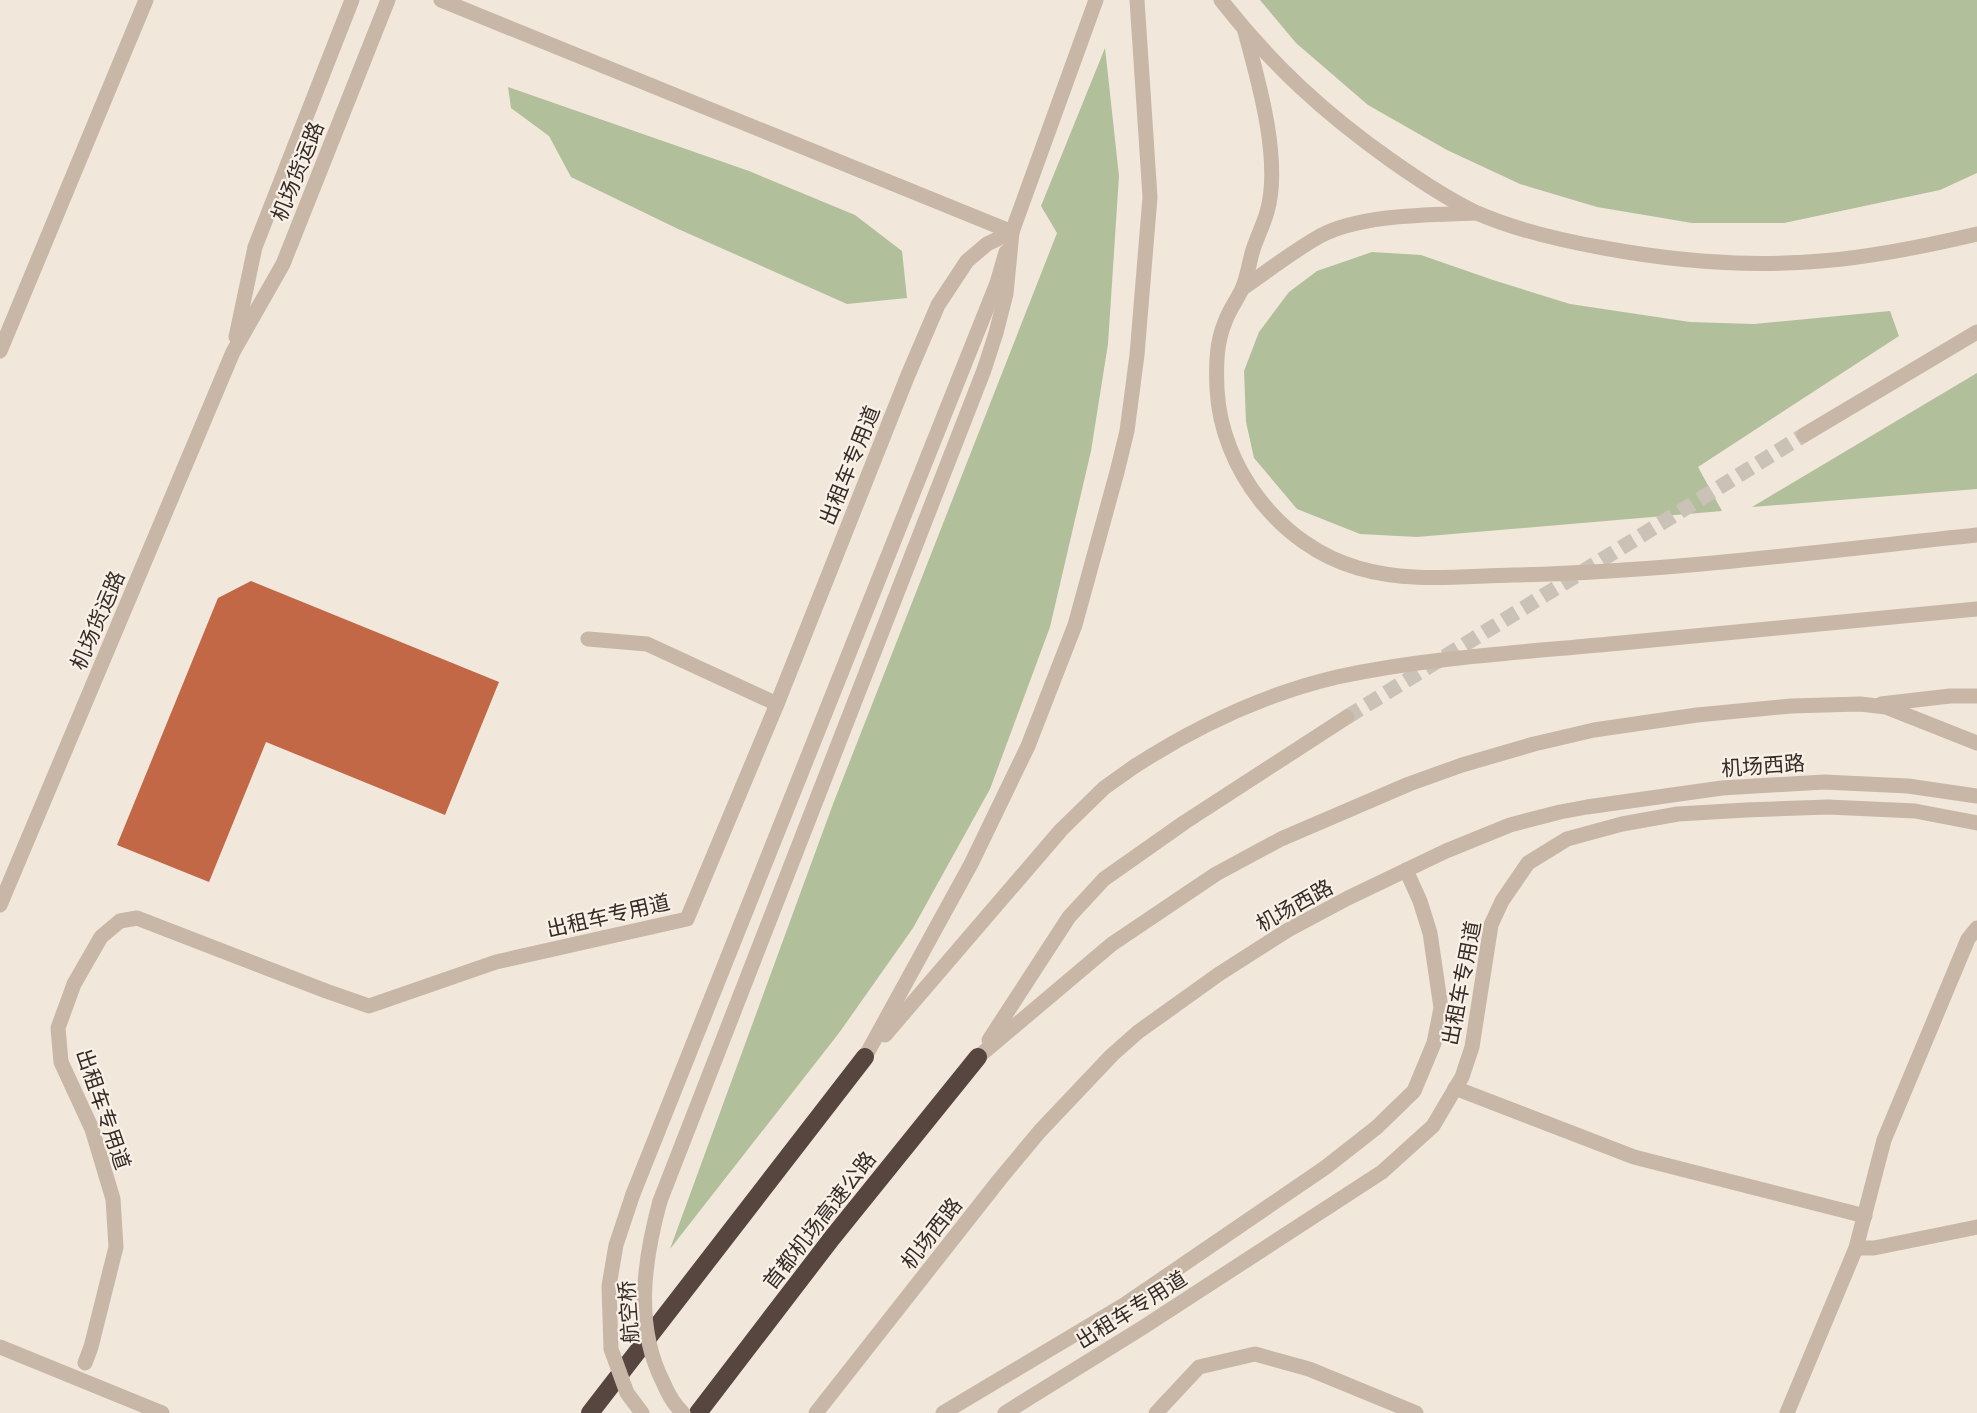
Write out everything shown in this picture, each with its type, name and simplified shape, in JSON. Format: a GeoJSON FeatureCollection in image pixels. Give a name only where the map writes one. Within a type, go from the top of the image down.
{"type":"FeatureCollection","features":[{"type":"Feature","properties":{"kind":"highway"},"geometry":{"type":"LineString","coordinates":[[590,1413],[865,1057]]}},
{"type":"Feature","properties":{"kind":"highway","name":"首都机场高速公路"},"geometry":{"type":"LineString","coordinates":[[698,1413],[832,1238],[978,1057]]}},
{"type":"Feature","properties":{"kind":"street"},"geometry":{"type":"LineString","coordinates":[[0,351],[146,0]]}},
{"type":"Feature","properties":{"kind":"street","name":"机场货运路"},"geometry":{"type":"LineString","coordinates":[[233,352],[255,247],[352,0]]}},
{"type":"Feature","properties":{"kind":"street","name":"机场货运路"},"geometry":{"type":"LineString","coordinates":[[0,905],[233,352],[283,264],[388,0]]}},
{"type":"Feature","properties":{"kind":"street"},"geometry":{"type":"LineString","coordinates":[[441,0],[1012,232]]}},
{"type":"Feature","properties":{"kind":"street"},"geometry":{"type":"LineString","coordinates":[[642,1413],[627,1393],[611,1349],[609,1286],[616,1245],[633,1194],[997,283],[1012,232],[1096,0]]}},
{"type":"Feature","properties":{"kind":"street"},"geometry":{"type":"LineString","coordinates":[[865,1057],[971,864],[1028,746],[1075,625],[1117,472],[1127,431],[1137,355],[1150,197],[1137,0]]}},
{"type":"Feature","properties":{"kind":"street"},"geometry":{"type":"LineString","coordinates":[[1221,0],[1292,81],[1351,132],[1440,193],[1478,213],[1557,239],[1626,252],[1721,262],[1819,262],[1865,257],[1977,234]]}},
{"type":"Feature","properties":{"kind":"street"},"geometry":{"type":"LineString","coordinates":[[1244,28],[1264,111],[1270,160],[1270,187],[1268,210],[1253,250],[1243,288],[1224,322],[1219,345],[1217,393],[1222,422],[1233,457],[1247,482],[1266,506],[1296,536],[1325,556],[1357,568],[1392,575],[1427,577],[1595,573],[1977,535]]}},
{"type":"Feature","properties":{"kind":"street"},"geometry":{"type":"LineString","coordinates":[[1243,288],[1322,235],[1345,227],[1405,217],[1478,213]]}},
{"type":"Feature","properties":{"kind":"street","name":"出租车专用道"},"geometry":{"type":"LineString","coordinates":[[85,1363],[116,1247],[112,1199],[92,1129],[61,1062],[58,1028],[74,984],[101,937],[120,921],[137,918],[369,1006],[496,962],[687,919],[777,704],[938,305],[967,261],[987,244],[1012,232]]}},
{"type":"Feature","properties":{"kind":"street","name":"航空桥"},"geometry":{"type":"LineString","coordinates":[[683,1413],[674,1404],[654,1365],[647,1330],[644,1301],[646,1269],[660,1200],[984,370],[1006,294],[1012,232]]}},
{"type":"Feature","properties":{"kind":"street"},"geometry":{"type":"LineString","coordinates":[[1804,435],[1977,332]]}},
{"type":"Feature","properties":{"kind":"street"},"geometry":{"type":"LineString","coordinates":[[865,1057],[1061,830],[1104,788],[1168,745],[1230,714],[1285,693],[1338,677],[1382,669],[1488,656],[1977,609]]}},
{"type":"Feature","properties":{"kind":"street"},"geometry":{"type":"LineString","coordinates":[[588,639],[647,644],[777,704]]}},
{"type":"Feature","properties":{"kind":"street"},"geometry":{"type":"LineString","coordinates":[[978,1057],[1112,944],[1216,874],[1281,839],[1409,784],[1462,765],[1593,730],[1742,710],[1889,704],[1950,696],[1977,696]]}},
{"type":"Feature","properties":{"kind":"street"},"geometry":{"type":"LineString","coordinates":[[1860,704],[1886,707],[1977,743]]}},
{"type":"Feature","properties":{"kind":"street"},"geometry":{"type":"LineString","coordinates":[[978,1057],[1069,917],[1104,879],[1185,822],[1347,717]]}},
{"type":"Feature","properties":{"kind":"street","name":"机场西路"},"geometry":{"type":"LineString","coordinates":[[816,1413],[1000,1179],[1040,1131],[1112,1055],[1138,1032],[1180,1001],[1259,948],[1318,914],[1477,838],[1521,822],[1560,812],[1682,792],[1764,785],[1848,782],[1908,786],[1977,796]]}},
{"type":"Feature","properties":{"kind":"street","name":"出租车专用道"},"geometry":{"type":"LineString","coordinates":[[1005,1413],[1142,1328],[1382,1172],[1432,1126],[1462,1077],[1472,1047],[1494,917],[1528,863],[1567,839],[1622,824],[1678,814],[1746,810],[1828,807],[1915,811],[1977,823]]}},
{"type":"Feature","properties":{"kind":"street"},"geometry":{"type":"LineString","coordinates":[[943,1413],[1124,1305],[1326,1167],[1377,1127],[1414,1091],[1434,1043],[1441,1008],[1430,933],[1420,901],[1406,870]]}},
{"type":"Feature","properties":{"kind":"street"},"geometry":{"type":"LineString","coordinates":[[1787,1413],[1856,1248],[1884,1140],[1968,939],[1977,928]]}},
{"type":"Feature","properties":{"kind":"street"},"geometry":{"type":"LineString","coordinates":[[1455,1088],[1634,1157],[1865,1216]]}},
{"type":"Feature","properties":{"kind":"street"},"geometry":{"type":"LineString","coordinates":[[1856,1248],[1874,1248],[1977,1227]]}},
{"type":"Feature","properties":{"kind":"street"},"geometry":{"type":"LineString","coordinates":[[0,1347],[162,1413]]}},
{"type":"Feature","properties":{"kind":"street"},"geometry":{"type":"LineString","coordinates":[[1156,1413],[1198,1367],[1255,1354],[1309,1369],[1416,1413]]}},
{"type":"Feature","properties":{"kind":"green space"},"geometry":{"type":"Polygon","coordinates":[[[1260,0],[1977,0],[1977,173],[1940,190],[1784,223],[1692,223],[1597,207],[1520,184],[1447,150],[1368,105],[1296,43],[1260,0]]]}},
{"type":"Feature","properties":{"kind":"green space"},"geometry":{"type":"Polygon","coordinates":[[[1105,48],[1119,176],[1108,344],[1091,451],[1050,627],[990,789],[913,928],[839,1033],[670,1249],[833,804],[1057,233],[1041,206],[1105,48]]]}},
{"type":"Feature","properties":{"kind":"green space"},"geometry":{"type":"Polygon","coordinates":[[[508,87],[749,171],[855,215],[902,251],[907,298],[847,304],[676,228],[571,177],[549,136],[511,108],[508,87]]]}},
{"type":"Feature","properties":{"kind":"green space"},"geometry":{"type":"Polygon","coordinates":[[[1372,252],[1421,255],[1570,304],[1690,322],[1754,324],[1890,311],[1899,336],[1698,467],[1722,511],[1417,537],[1360,534],[1297,509],[1254,458],[1246,422],[1244,371],[1259,332],[1289,292],[1317,271],[1372,252]]]}},
{"type":"Feature","properties":{"kind":"green space"},"geometry":{"type":"Polygon","coordinates":[[[1977,373],[1977,489],[1752,507],[1977,373]]]}},
{"type":"Feature","properties":{"kind":"building"},"geometry":{"type":"Polygon","coordinates":[[[251,581],[499,682],[445,815],[266,742],[209,882],[117,845],[218,598],[251,581]]]}},
{"type":"Feature","properties":{"kind":"tunnel"},"geometry":{"type":"LineString","coordinates":[[1347,717],[1804,435]]}}]}
